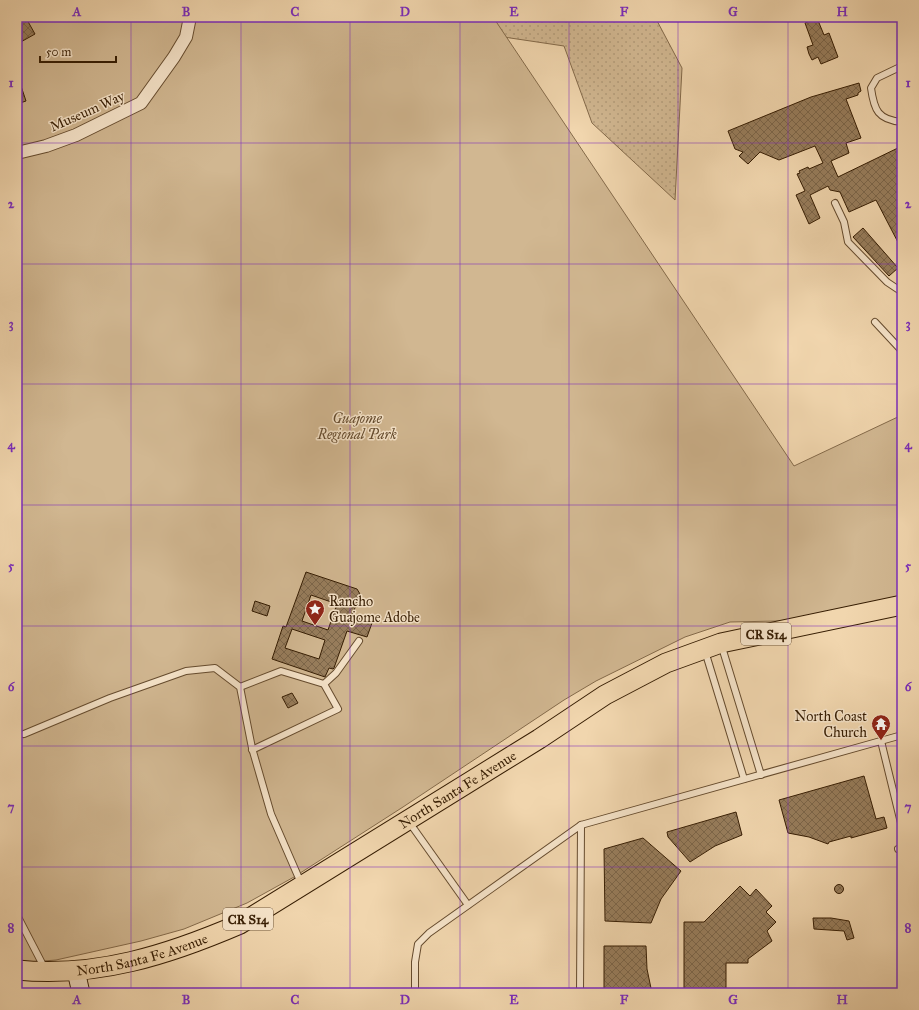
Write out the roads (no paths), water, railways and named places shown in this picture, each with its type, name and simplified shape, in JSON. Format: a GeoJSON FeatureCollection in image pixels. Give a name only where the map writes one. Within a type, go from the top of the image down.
{"type":"FeatureCollection","features":[{"type":"Feature","properties":{"kind":"main road","name":"North Santa Fe Avenue"},"geometry":{"type":"LineString","coordinates":[[17,970],[47,973],[122,965],[198,942],[240,924],[539,739],[605,695],[666,663],[713,646],[902,606]]}},
{"type":"Feature","properties":{"kind":"street","name":"Museum Way"},"geometry":{"type":"LineString","coordinates":[[17,153],[46,146],[76,135],[141,103],[186,37],[190,17]]}},
{"type":"Feature","properties":{"kind":"street"},"geometry":{"type":"LineString","coordinates":[[76,971],[81,993]]}},
{"type":"Feature","properties":{"kind":"lane"},"geometry":{"type":"LineString","coordinates":[[902,66],[877,78],[871,88],[878,112],[888,121],[902,122]]}},
{"type":"Feature","properties":{"kind":"lane"},"geometry":{"type":"LineString","coordinates":[[834,203],[844,222],[848,242],[887,282],[902,292]]}},
{"type":"Feature","properties":{"kind":"lane"},"geometry":{"type":"LineString","coordinates":[[875,322],[902,351]]}},
{"type":"Feature","properties":{"kind":"lane"},"geometry":{"type":"LineString","coordinates":[[324,684],[336,674],[358,641]]}},
{"type":"Feature","properties":{"kind":"lane"},"geometry":{"type":"LineString","coordinates":[[713,646],[761,775]]}},
{"type":"Feature","properties":{"kind":"lane"},"geometry":{"type":"LineString","coordinates":[[713,646],[744,780]]}},
{"type":"Feature","properties":{"kind":"lane"},"geometry":{"type":"LineString","coordinates":[[24,734],[110,698],[186,671],[215,668],[240,687],[252,750],[271,814],[303,886]]}},
{"type":"Feature","properties":{"kind":"lane"},"geometry":{"type":"LineString","coordinates":[[240,687],[281,671],[324,684],[338,709],[252,750]]}},
{"type":"Feature","properties":{"kind":"lane"},"geometry":{"type":"LineString","coordinates":[[415,993],[415,962],[418,944],[429,933],[468,904],[581,825],[902,735]]}},
{"type":"Feature","properties":{"kind":"lane"},"geometry":{"type":"LineString","coordinates":[[881,741],[902,827]]}},
{"type":"Feature","properties":{"kind":"lane"},"geometry":{"type":"LineString","coordinates":[[408,821],[468,904]]}},
{"type":"Feature","properties":{"kind":"lane"},"geometry":{"type":"LineString","coordinates":[[580,993],[581,825]]}},
{"type":"Feature","properties":{"kind":"lane"},"geometry":{"type":"LineString","coordinates":[[17,915],[47,973]]}},
{"type":"Feature","properties":{"kind":"place","name":"Rancho Guajome Adobe"},"geometry":{"type":"Point","coordinates":[315,626]}},
{"type":"Feature","properties":{"kind":"place","name":"North Coast Church"},"geometry":{"type":"Point","coordinates":[881,741]}},
{"type":"Feature","properties":{"kind":"park label","name":"Guajome Regional Park"},"geometry":{"type":"Point","coordinates":[357,426]}}]}
